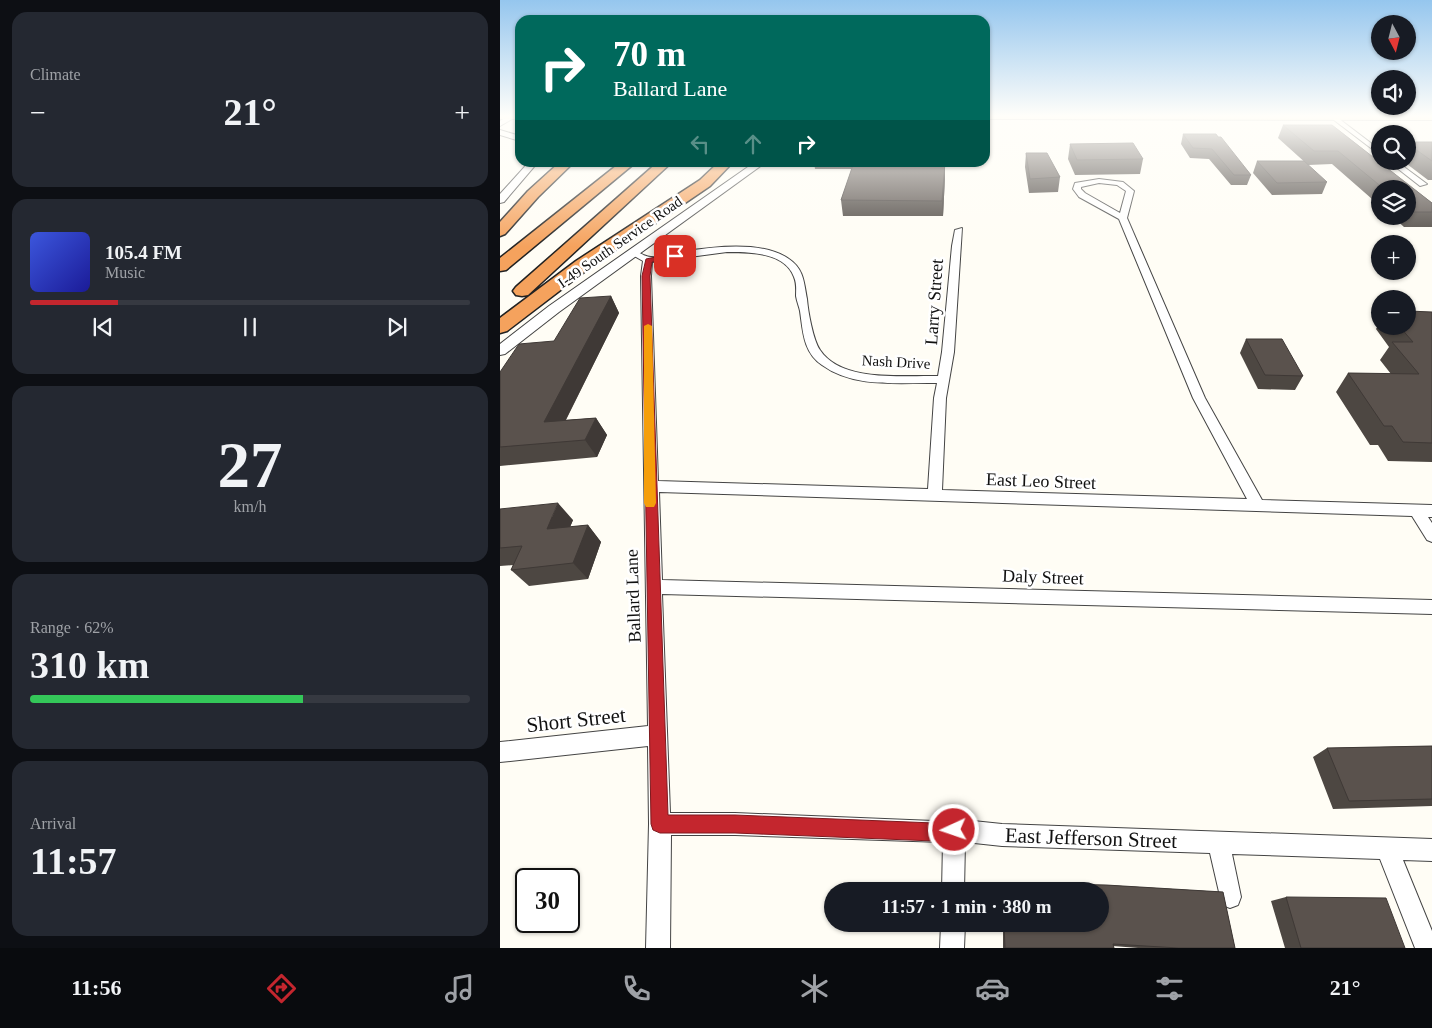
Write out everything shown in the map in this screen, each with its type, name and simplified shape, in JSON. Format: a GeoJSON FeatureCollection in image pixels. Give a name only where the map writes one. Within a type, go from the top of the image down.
{"type":"FeatureCollection","features":[{"type":"Feature","properties":{"kind":"highway"},"geometry":{"type":"LineString","coordinates":[[500,231],[533,194],[563,167]]}},
{"type":"Feature","properties":{"kind":"highway"},"geometry":{"type":"LineString","coordinates":[[500,266],[624,167]]}},
{"type":"Feature","properties":{"kind":"highway"},"geometry":{"type":"LineString","coordinates":[[500,311],[660,167]]}},
{"type":"Feature","properties":{"kind":"highway"},"geometry":{"type":"LineString","coordinates":[[500,326],[582,265],[706,183],[723,167]]}},
{"type":"Feature","properties":{"kind":"street"},"geometry":{"type":"LineString","coordinates":[[500,200],[530,167]]}},
{"type":"Feature","properties":{"kind":"street","name":"I-49 South Service Road"},"geometry":{"type":"LineString","coordinates":[[500,351],[546,315],[755,167]]}},
{"type":"Feature","properties":{"kind":"street"},"geometry":{"type":"LineString","coordinates":[[1404,170],[1423,184]]}},
{"type":"Feature","properties":{"kind":"street"},"geometry":{"type":"LineString","coordinates":[[1123,218],[1082,194],[1077,189],[1078,185],[1085,182],[1115,182],[1126,185],[1130,191],[1123,218],[1198,398],[1258,506]]}},
{"type":"Feature","properties":{"kind":"street","name":"Larry Street"},"geometry":{"type":"LineString","coordinates":[[935,496],[942,380],[948,352],[956,246],[959,230]]}},
{"type":"Feature","properties":{"kind":"street","name":"Nash Drive"},"geometry":{"type":"LineString","coordinates":[[648,260],[724,249],[752,250],[776,256],[792,266],[802,286],[802,302],[811,348],[818,357],[828,364],[857,376],[942,380]]}},
{"type":"Feature","properties":{"kind":"street"},"geometry":{"type":"LineString","coordinates":[[633,253],[648,260]]}},
{"type":"Feature","properties":{"kind":"street","name":"Ballard Lane"},"geometry":{"type":"LineString","coordinates":[[648,260],[646,276],[650,486],[660,824],[658,948]]}},
{"type":"Feature","properties":{"kind":"street","name":"East Leo Street"},"geometry":{"type":"LineString","coordinates":[[650,486],[1432,511]]}},
{"type":"Feature","properties":{"kind":"street"},"geometry":{"type":"LineString","coordinates":[[1416,510],[1432,536]]}},
{"type":"Feature","properties":{"kind":"street","name":"Daly Street"},"geometry":{"type":"LineString","coordinates":[[653,587],[1432,607]]}},
{"type":"Feature","properties":{"kind":"street","name":"Short Street"},"geometry":{"type":"LineString","coordinates":[[500,752],[657,735]]}},
{"type":"Feature","properties":{"kind":"street","name":"East Jefferson Street"},"geometry":{"type":"LineString","coordinates":[[660,824],[735,824],[934,832],[954,830],[1012,835],[1432,850]]}},
{"type":"Feature","properties":{"kind":"street"},"geometry":{"type":"LineString","coordinates":[[953,882],[954,830]]}},
{"type":"Feature","properties":{"kind":"street"},"geometry":{"type":"LineString","coordinates":[[1219,843],[1230,897]]}},
{"type":"Feature","properties":{"kind":"street"},"geometry":{"type":"LineString","coordinates":[[1387,848],[1427,948]]}},
{"type":"Feature","properties":{"kind":"street"},"geometry":{"type":"LineString","coordinates":[[952,948],[953,932]]}},
{"type":"Feature","properties":{"kind":"building"},"geometry":{"type":"Polygon","coordinates":[[[1027,159],[1050,159],[1060,177],[1030,179],[1027,159]]]}},
{"type":"Feature","properties":{"kind":"building"},"geometry":{"type":"Polygon","coordinates":[[[1077,159],[1127,159],[1077,160],[1077,159]]]}},
{"type":"Feature","properties":{"kind":"building"},"geometry":{"type":"Polygon","coordinates":[[[1221,159],[1239,159],[1251,175],[1234,175],[1221,159]]]}},
{"type":"Feature","properties":{"kind":"building"},"geometry":{"type":"Polygon","coordinates":[[[1348,159],[1371,159],[1371,170],[1390,170],[1403,180],[1373,180],[1348,159]]]}},
{"type":"Feature","properties":{"kind":"building"},"geometry":{"type":"Polygon","coordinates":[[[1257,161],[1304,161],[1327,182],[1277,183],[1257,161]]]}},
{"type":"Feature","properties":{"kind":"building"},"geometry":{"type":"Polygon","coordinates":[[[852,167],[945,167],[942,201],[841,200],[852,167]]]}},
{"type":"Feature","properties":{"kind":"building"},"geometry":{"type":"Polygon","coordinates":[[[1416,191],[1432,203],[1432,212],[1416,212],[1416,191]]]}},
{"type":"Feature","properties":{"kind":"building"},"geometry":{"type":"Polygon","coordinates":[[[611,296],[544,422],[596,418],[585,440],[500,447],[500,372],[519,344],[554,341],[580,298],[611,296]]]}},
{"type":"Feature","properties":{"kind":"building"},"geometry":{"type":"Polygon","coordinates":[[[1416,311],[1432,312],[1432,443],[1403,442],[1392,426],[1384,426],[1348,373],[1419,374],[1392,342],[1413,342],[1407,335],[1416,335],[1416,311]]]}},
{"type":"Feature","properties":{"kind":"building"},"geometry":{"type":"Polygon","coordinates":[[[1246,339],[1282,339],[1303,376],[1265,375],[1246,339]]]}},
{"type":"Feature","properties":{"kind":"building"},"geometry":{"type":"Polygon","coordinates":[[[558,503],[547,529],[588,525],[573,563],[511,570],[522,546],[500,548],[500,509],[558,503]]]}},
{"type":"Feature","properties":{"kind":"building"},"geometry":{"type":"Polygon","coordinates":[[[1432,746],[1432,799],[1349,801],[1327,748],[1432,746]]]}},
{"type":"Feature","properties":{"kind":"building"},"geometry":{"type":"Polygon","coordinates":[[[1109,885],[1223,892],[1235,948],[1178,948],[1113,944],[1114,948],[1005,948],[1004,932],[1109,932],[1109,885]]]}},
{"type":"Feature","properties":{"kind":"building"},"geometry":{"type":"Polygon","coordinates":[[[1286,897],[1386,898],[1405,948],[1301,948],[1286,897]]]}},
{"type":"Feature","properties":{"kind":"slow traffic"},"geometry":{"type":"LineString","coordinates":[[648,326],[650,503]]}},
{"type":"Feature","properties":{"kind":"route"},"geometry":{"type":"LineString","coordinates":[[675,256],[648,260],[646,276],[660,824],[735,824],[934,832],[954,830]]}}]}
